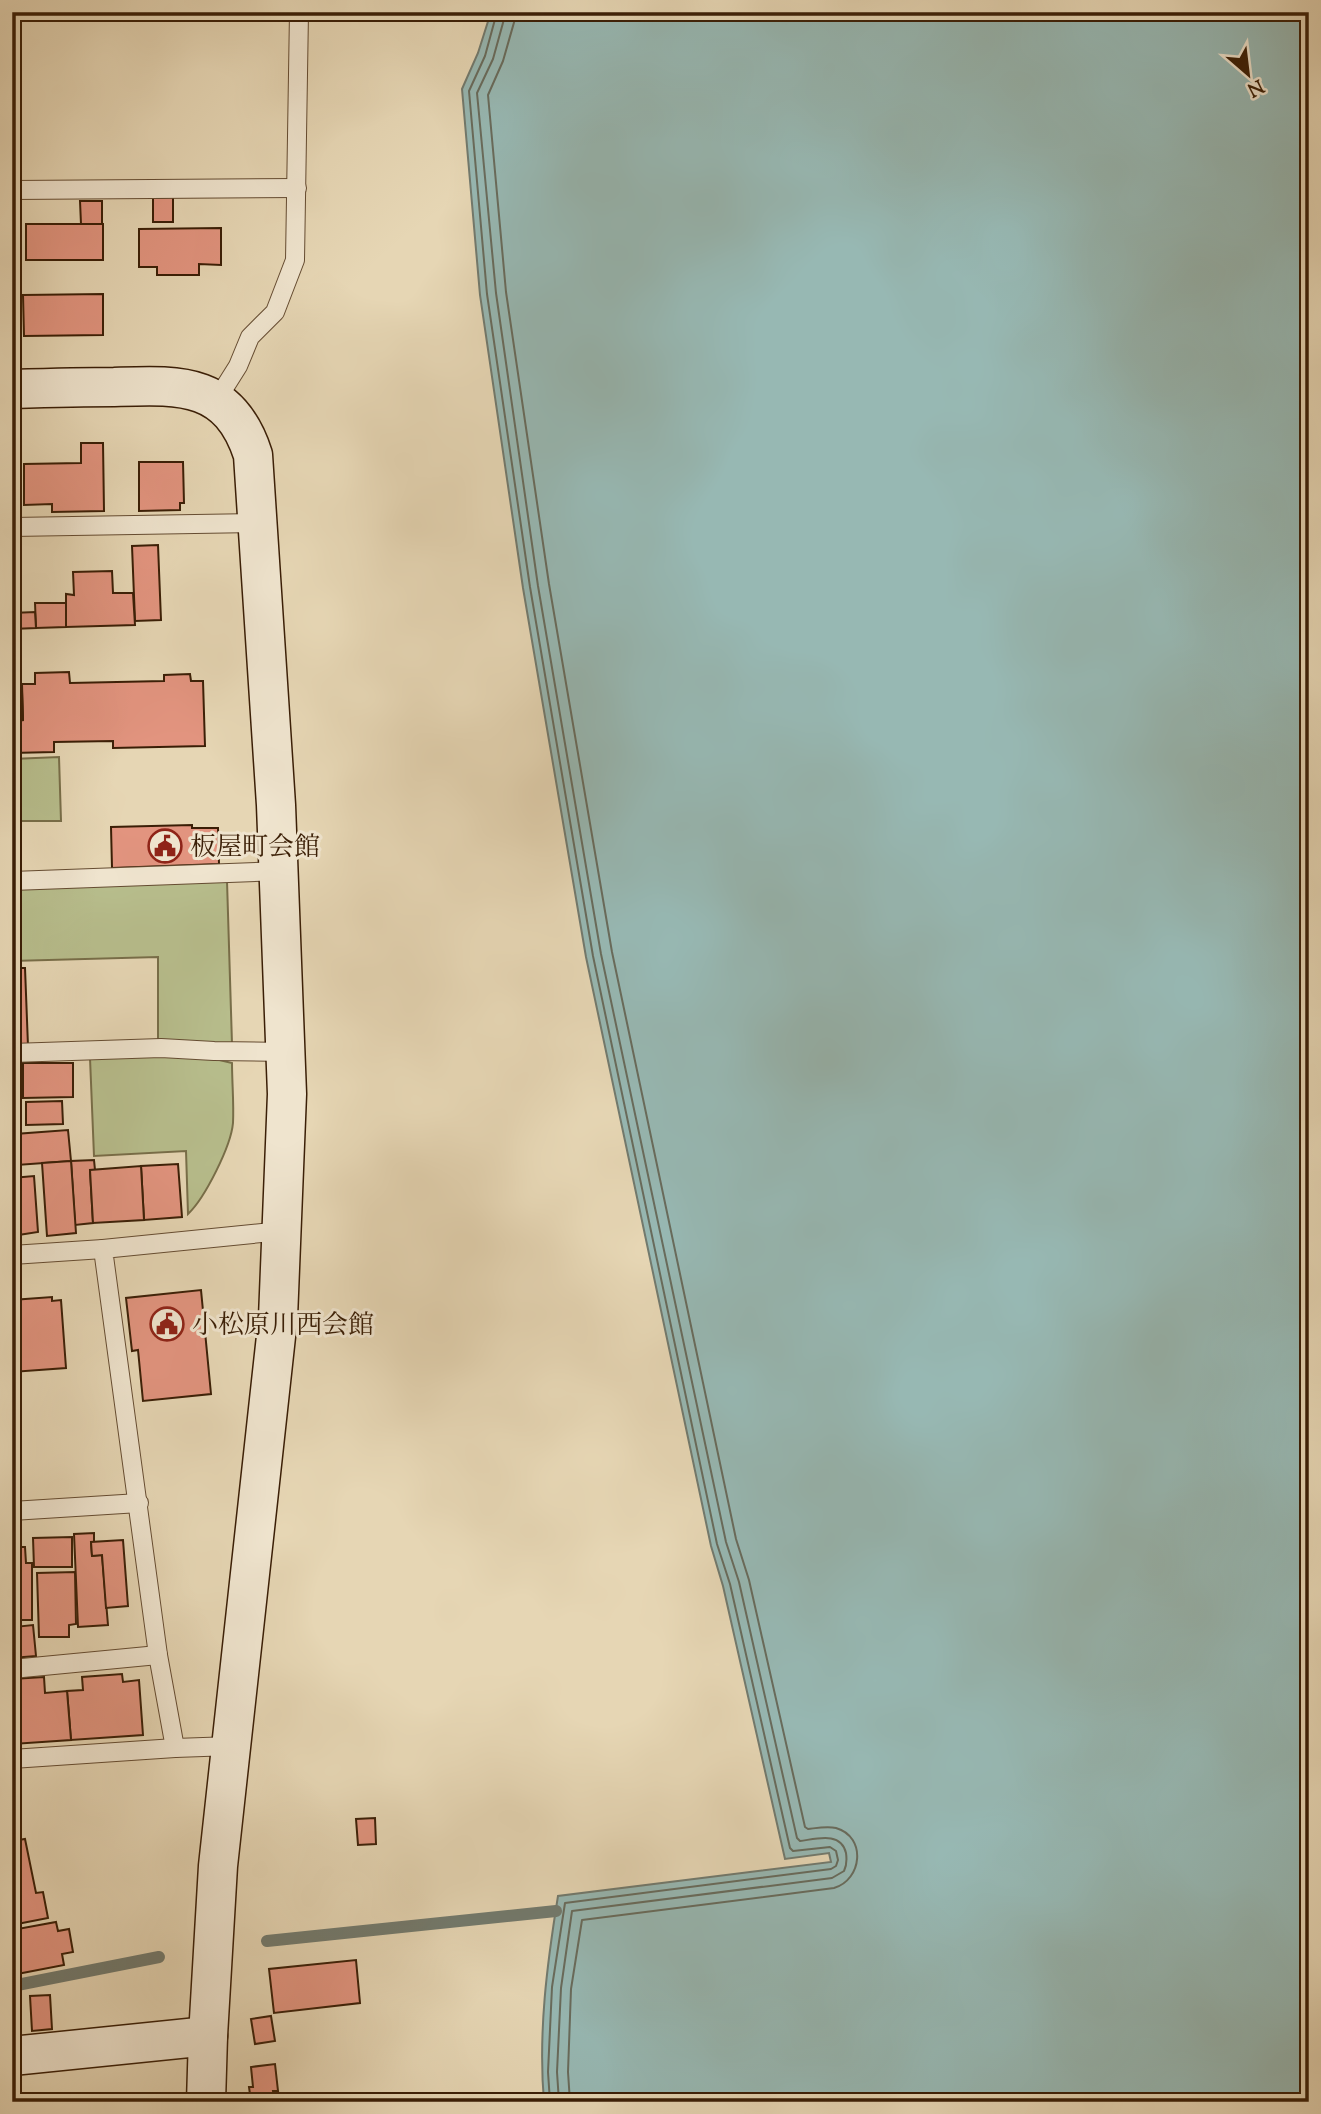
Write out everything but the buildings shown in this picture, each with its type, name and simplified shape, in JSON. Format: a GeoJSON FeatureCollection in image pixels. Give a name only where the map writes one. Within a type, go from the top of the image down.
{"type":"FeatureCollection","features":[{"type":"Feature","properties":{"kind":"street"},"geometry":{"type":"LineString","coordinates":[[12,388],[163,386],[191,389],[216,401],[237,421],[253,454],[280,872],[287,1052],[282,1231],[278,1318],[218,1866],[206,2102]]}},
{"type":"Feature","properties":{"kind":"street"},"geometry":{"type":"LineString","coordinates":[[12,2056],[208,2036]]}},
{"type":"Feature","properties":{"kind":"lane"},"geometry":{"type":"LineString","coordinates":[[216,401],[238,366],[250,337],[275,312],[295,260],[299,12]]}},
{"type":"Feature","properties":{"kind":"lane"},"geometry":{"type":"LineString","coordinates":[[12,190],[297,188]]}},
{"type":"Feature","properties":{"kind":"lane"},"geometry":{"type":"LineString","coordinates":[[12,527],[257,523]]}},
{"type":"Feature","properties":{"kind":"lane"},"geometry":{"type":"LineString","coordinates":[[12,881],[280,872]]}},
{"type":"Feature","properties":{"kind":"lane"},"geometry":{"type":"LineString","coordinates":[[12,1053],[161,1048],[287,1052]]}},
{"type":"Feature","properties":{"kind":"lane"},"geometry":{"type":"LineString","coordinates":[[12,1255],[282,1231]]}},
{"type":"Feature","properties":{"kind":"lane"},"geometry":{"type":"LineString","coordinates":[[103,1249],[158,1655],[175,1748]]}},
{"type":"Feature","properties":{"kind":"lane"},"geometry":{"type":"LineString","coordinates":[[12,1511],[139,1503]]}},
{"type":"Feature","properties":{"kind":"lane"},"geometry":{"type":"LineString","coordinates":[[12,1669],[158,1655]]}},
{"type":"Feature","properties":{"kind":"lane"},"geometry":{"type":"LineString","coordinates":[[12,1759],[232,1746]]}},
{"type":"Feature","properties":{"kind":"green space"},"geometry":{"type":"Polygon","coordinates":[[[59,757],[61,821],[12,821],[12,759],[59,757]]]}},
{"type":"Feature","properties":{"kind":"green space"},"geometry":{"type":"Polygon","coordinates":[[[227,881],[232,1044],[158,1041],[158,957],[12,961],[12,887],[227,881]]]}},
{"type":"Feature","properties":{"kind":"green space"},"geometry":{"type":"Polygon","coordinates":[[[159,1055],[211,1058],[232,1063],[231,1133],[209,1184],[188,1214],[186,1151],[94,1156],[90,1058],[159,1055]]]}},
{"type":"Feature","properties":{"kind":"water"},"geometry":{"type":"Polygon","coordinates":[[[491,12],[1309,12],[1309,2102],[544,2102],[542,2050],[545,1999],[558,1896],[831,1862],[829,1853],[785,1859],[723,1586],[711,1546],[586,957],[523,588],[480,295],[462,89],[478,53],[491,12]]]}},
{"type":"Feature","properties":{"kind":"waterway"},"geometry":{"type":"LineString","coordinates":[[267,1941],[556,1911]]}},
{"type":"Feature","properties":{"kind":"waterway"},"geometry":{"type":"LineString","coordinates":[[12,1986],[159,1957]]}},
{"type":"Feature","properties":{"kind":"place","name":"板屋町会館"},"geometry":{"type":"Point","coordinates":[165,846]}},
{"type":"Feature","properties":{"kind":"place","name":"小松原川西会館"},"geometry":{"type":"Point","coordinates":[167,1324]}}]}
